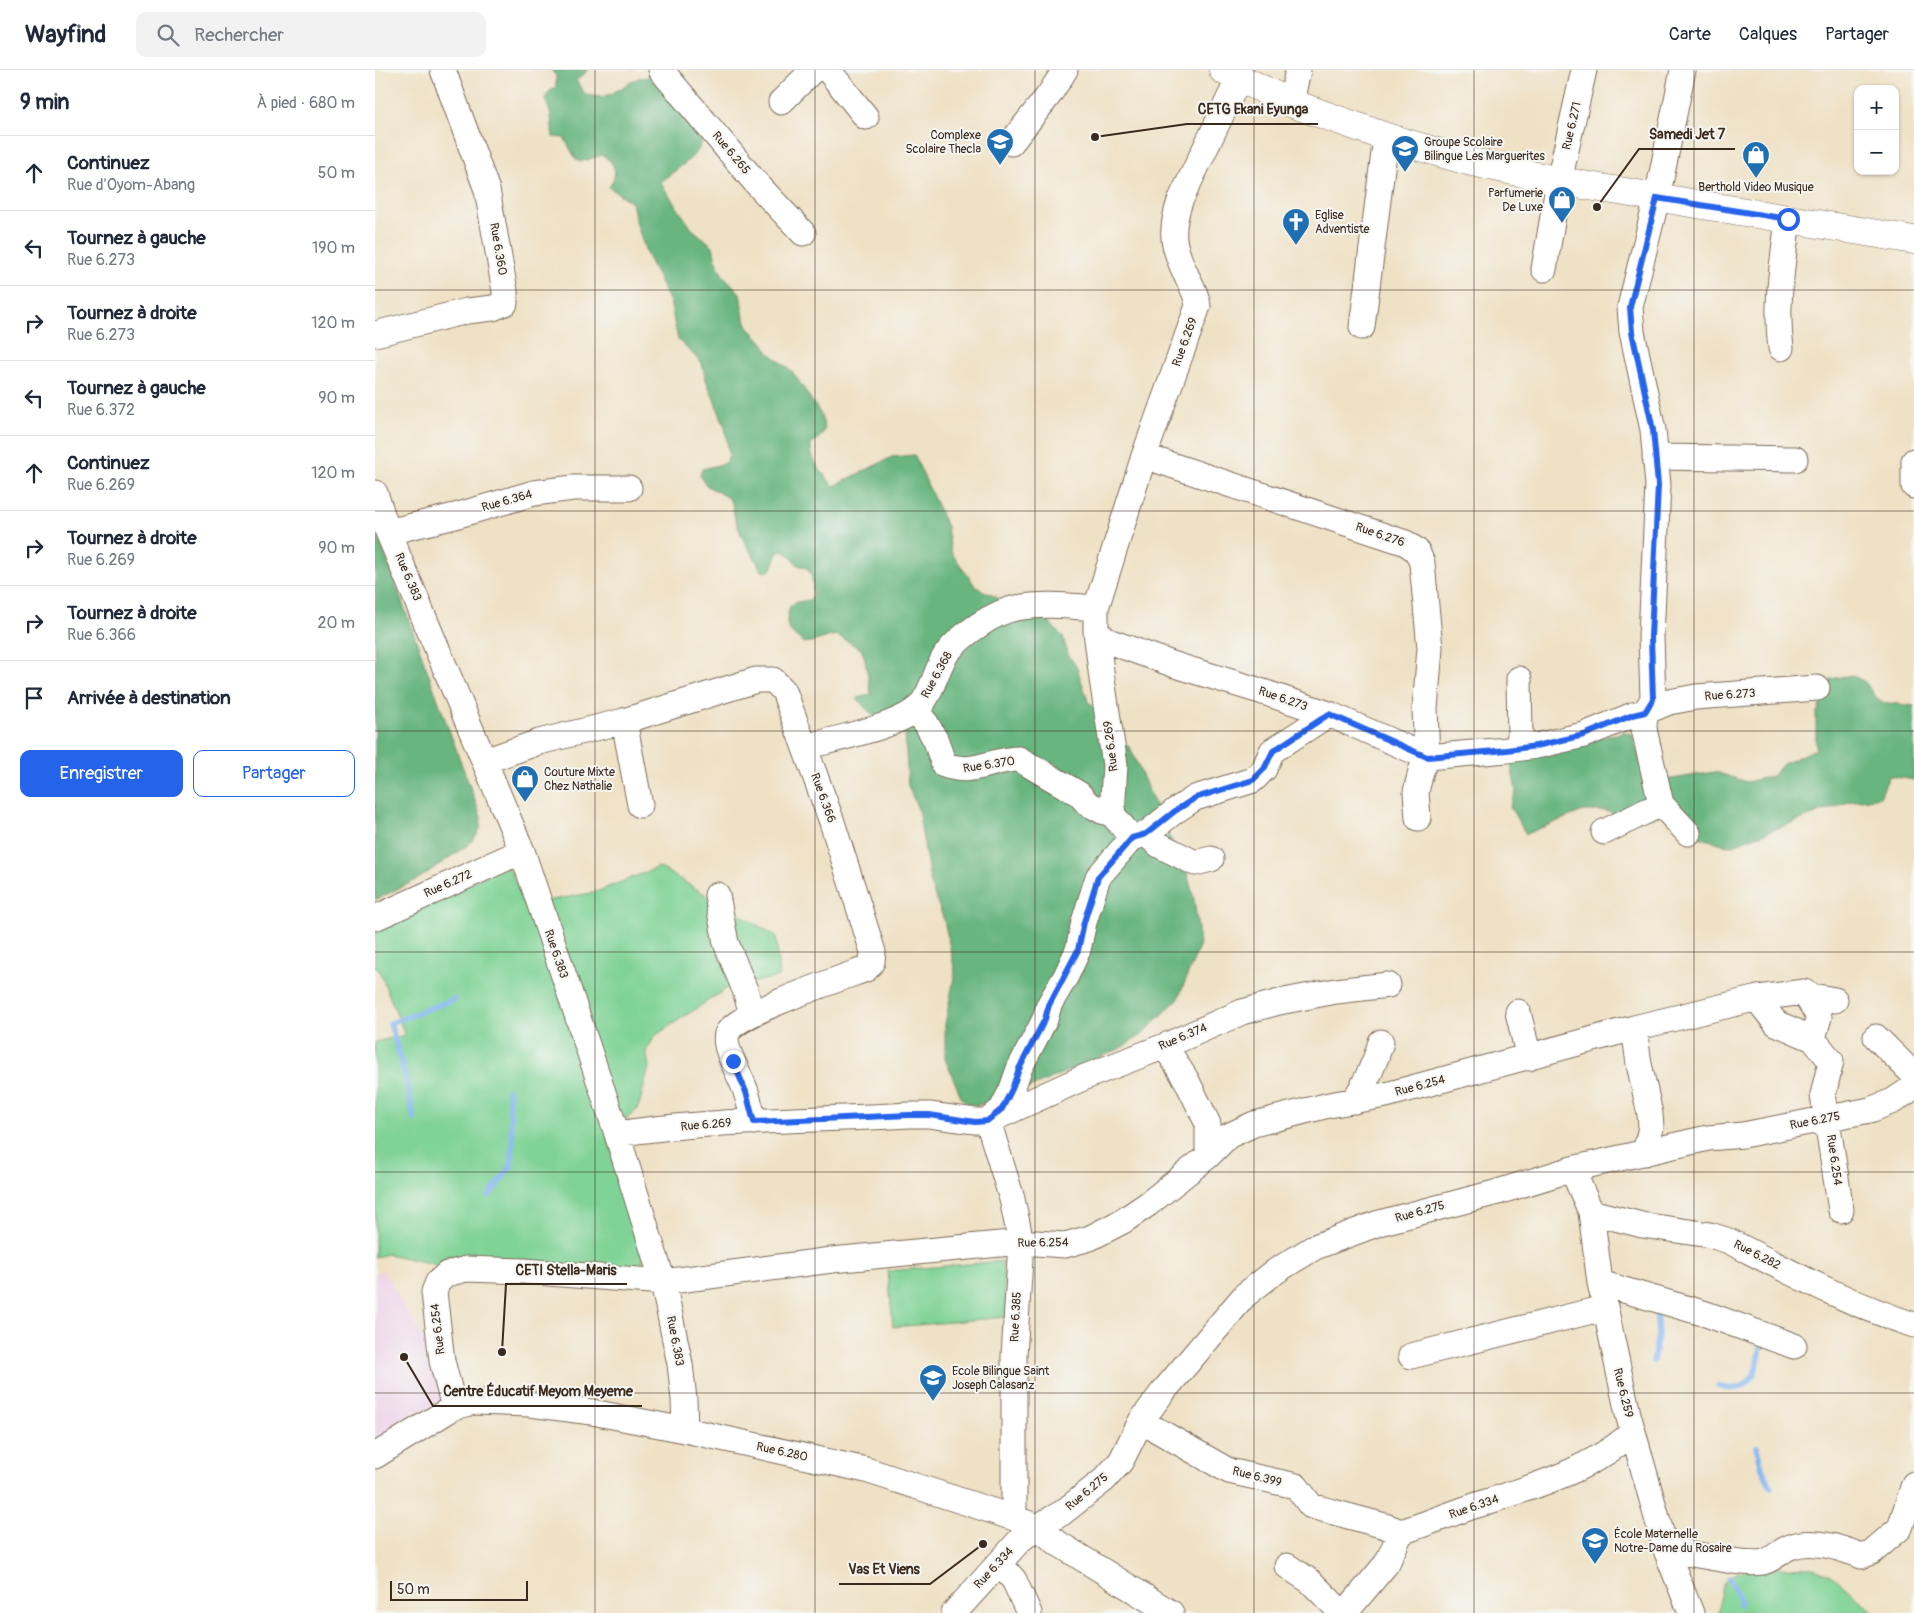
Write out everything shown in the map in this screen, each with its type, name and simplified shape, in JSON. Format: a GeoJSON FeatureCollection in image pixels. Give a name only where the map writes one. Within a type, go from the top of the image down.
{"type":"FeatureCollection","features":[{"type":"Feature","properties":{"kind":"main road"},"geometry":{"type":"LineString","coordinates":[[1231,74],[1291,103],[1468,161],[1559,181],[1914,240]]}},
{"type":"Feature","properties":{"kind":"street","name":"Rue 6.360"},"geometry":{"type":"LineString","coordinates":[[375,334],[467,311],[493,308],[505,303],[505,291],[487,190],[443,70]]}},
{"type":"Feature","properties":{"kind":"street","name":"Rue 6.265"},"geometry":{"type":"LineString","coordinates":[[661,70],[756,183],[803,233]]}},
{"type":"Feature","properties":{"kind":"street"},"geometry":{"type":"LineString","coordinates":[[781,102],[813,70]]}},
{"type":"Feature","properties":{"kind":"street"},"geometry":{"type":"LineString","coordinates":[[828,70],[866,116]]}},
{"type":"Feature","properties":{"kind":"street"},"geometry":{"type":"LineString","coordinates":[[1011,143],[1049,95],[1065,70]]}},
{"type":"Feature","properties":{"kind":"street"},"geometry":{"type":"LineString","coordinates":[[1291,103],[1298,70]]}},
{"type":"Feature","properties":{"kind":"street","name":"Rue 6.271"},"geometry":{"type":"LineString","coordinates":[[1544,269],[1559,181],[1584,70]]}},
{"type":"Feature","properties":{"kind":"street"},"geometry":{"type":"LineString","coordinates":[[1683,70],[1657,198],[1630,313],[1632,332],[1651,422],[1658,485],[1651,637],[1653,699],[1645,712],[1644,729],[1661,804],[1688,833]]}},
{"type":"Feature","properties":{"kind":"street","name":"Rue 6.269"},"geometry":{"type":"LineString","coordinates":[[1112,814],[1115,765],[1101,679],[1096,620],[1144,456],[1198,306],[1174,242],[1173,219],[1231,74]]}},
{"type":"Feature","properties":{"kind":"street"},"geometry":{"type":"LineString","coordinates":[[1362,327],[1387,136]]}},
{"type":"Feature","properties":{"kind":"street"},"geometry":{"type":"LineString","coordinates":[[1781,348],[1779,308],[1788,219]]}},
{"type":"Feature","properties":{"kind":"street","name":"Rue 6.276"},"geometry":{"type":"LineString","coordinates":[[1144,456],[1406,543],[1417,550],[1422,563],[1430,648],[1429,681],[1425,709],[1427,757]]}},
{"type":"Feature","properties":{"kind":"street"},"geometry":{"type":"LineString","coordinates":[[1655,457],[1795,459]]}},
{"type":"Feature","properties":{"kind":"street"},"geometry":{"type":"LineString","coordinates":[[1914,461],[1914,486]]}},
{"type":"Feature","properties":{"kind":"street","name":"Rue 6.364"},"geometry":{"type":"LineString","coordinates":[[388,532],[455,516],[534,493],[573,488],[629,488]]}},
{"type":"Feature","properties":{"kind":"street","name":"Rue 6.383"},"geometry":{"type":"LineString","coordinates":[[375,493],[388,532],[522,851],[617,1134],[663,1282],[680,1364],[685,1430]]}},
{"type":"Feature","properties":{"kind":"street","name":"Rue 6.368"},"geometry":{"type":"LineString","coordinates":[[805,746],[859,733],[892,722],[915,710],[923,701],[946,654],[965,634],[979,624],[1015,608],[1053,605],[1096,620]]}},
{"type":"Feature","properties":{"kind":"street","name":"Rue 6.273"},"geometry":{"type":"LineString","coordinates":[[1096,620],[1108,641],[1178,666],[1329,714],[1427,757],[1536,746],[1584,735],[1669,702],[1696,697],[1817,688]]}},
{"type":"Feature","properties":{"kind":"street"},"geometry":{"type":"LineString","coordinates":[[1518,748],[1520,735],[1519,679]]}},
{"type":"Feature","properties":{"kind":"street","name":"Rue 6.366"},"geometry":{"type":"LineString","coordinates":[[485,762],[539,742],[624,721],[756,680],[773,680],[784,691],[832,822],[873,952],[872,962],[865,969],[752,1014],[734,1026],[727,1034],[727,1044],[746,1092],[754,1122]]}},
{"type":"Feature","properties":{"kind":"street","name":"Rue 6.370"},"geometry":{"type":"LineString","coordinates":[[915,710],[936,741],[944,765],[956,770],[981,768],[1008,759],[1019,759],[1079,794],[1087,803],[1102,812],[1112,814]]}},
{"type":"Feature","properties":{"kind":"street"},"geometry":{"type":"LineString","coordinates":[[987,1121],[1002,1109],[1019,1069],[1045,1019],[1049,1005],[1078,950],[1084,922],[1098,877],[1139,836],[1195,798],[1253,780],[1264,769],[1273,751],[1329,714]]}},
{"type":"Feature","properties":{"kind":"street"},"geometry":{"type":"LineString","coordinates":[[624,721],[640,805]]}},
{"type":"Feature","properties":{"kind":"street"},"geometry":{"type":"LineString","coordinates":[[1418,818],[1416,792],[1421,770],[1427,757]]}},
{"type":"Feature","properties":{"kind":"street"},"geometry":{"type":"LineString","coordinates":[[1603,832],[1661,804]]}},
{"type":"Feature","properties":{"kind":"street"},"geometry":{"type":"LineString","coordinates":[[1112,814],[1139,836],[1195,863],[1211,860]]}},
{"type":"Feature","properties":{"kind":"street","name":"Rue 6.272"},"geometry":{"type":"LineString","coordinates":[[375,918],[522,851]]}},
{"type":"Feature","properties":{"kind":"street"},"geometry":{"type":"LineString","coordinates":[[717,895],[726,943],[745,990],[752,1014]]}},
{"type":"Feature","properties":{"kind":"street","name":"Rue 6.374"},"geometry":{"type":"LineString","coordinates":[[987,1121],[1085,1077],[1165,1046],[1243,1012],[1279,1002],[1335,991],[1388,985]]}},
{"type":"Feature","properties":{"kind":"street"},"geometry":{"type":"LineString","coordinates":[[1804,992],[1819,1017],[1813,1039]]}},
{"type":"Feature","properties":{"kind":"street","name":"Rue 6.254"},"geometry":{"type":"LineString","coordinates":[[454,1407],[442,1361],[434,1292],[438,1282],[447,1274],[467,1269],[524,1271],[663,1282],[832,1260],[1021,1242],[1065,1245],[1090,1238],[1123,1221],[1148,1204],[1208,1156],[1228,1136],[1254,1124],[1329,1105],[1386,1095],[1529,1058],[1634,1028],[1758,998],[1804,992],[1813,996],[1835,1000]]}},
{"type":"Feature","properties":{"kind":"street","name":"Rue 6.254"},"geometry":{"type":"LineString","coordinates":[[1758,998],[1776,1022],[1813,1039],[1831,1061],[1823,1095],[1841,1210]]}},
{"type":"Feature","properties":{"kind":"street"},"geometry":{"type":"LineString","coordinates":[[1518,1012],[1529,1058]]}},
{"type":"Feature","properties":{"kind":"street"},"geometry":{"type":"LineString","coordinates":[[1634,1028],[1639,1064],[1651,1121],[1645,1153]]}},
{"type":"Feature","properties":{"kind":"street"},"geometry":{"type":"LineString","coordinates":[[1876,1037],[1914,1075]]}},
{"type":"Feature","properties":{"kind":"street"},"geometry":{"type":"LineString","coordinates":[[1354,1102],[1375,1063],[1381,1042]]}},
{"type":"Feature","properties":{"kind":"street"},"geometry":{"type":"LineString","coordinates":[[1165,1046],[1187,1081],[1208,1124],[1208,1156]]}},
{"type":"Feature","properties":{"kind":"street","name":"Rue 6.275"},"geometry":{"type":"LineString","coordinates":[[1026,1522],[1062,1513],[1105,1480],[1121,1460],[1141,1421],[1245,1295],[1315,1247],[1379,1223],[1498,1192],[1573,1169],[1708,1138],[1743,1135],[1870,1110],[1893,1101],[1914,1087]]}},
{"type":"Feature","properties":{"kind":"street","name":"Rue 6.269"},"geometry":{"type":"LineString","coordinates":[[617,1134],[641,1130],[754,1122],[909,1115],[929,1115],[975,1122],[987,1121]]}},
{"type":"Feature","properties":{"kind":"street","name":"Rue 6.385"},"geometry":{"type":"LineString","coordinates":[[987,1121],[1012,1199],[1021,1242],[1014,1356],[1026,1522]]}},
{"type":"Feature","properties":{"kind":"street","name":"Rue 6.259"},"geometry":{"type":"LineString","coordinates":[[1573,1169],[1591,1212],[1600,1283],[1621,1386],[1633,1432],[1666,1550],[1691,1613]]}},
{"type":"Feature","properties":{"kind":"street","name":"Rue 6.282"},"geometry":{"type":"LineString","coordinates":[[1591,1212],[1641,1225],[1711,1235],[1729,1241],[1842,1298],[1914,1325]]}},
{"type":"Feature","properties":{"kind":"street"},"geometry":{"type":"LineString","coordinates":[[1600,1283],[1706,1314],[1794,1346]]}},
{"type":"Feature","properties":{"kind":"street"},"geometry":{"type":"LineString","coordinates":[[1411,1356],[1605,1308]]}},
{"type":"Feature","properties":{"kind":"street","name":"Rue 6.280"},"geometry":{"type":"LineString","coordinates":[[375,1456],[454,1407],[474,1402],[530,1404],[592,1412],[685,1430],[866,1470],[1026,1522],[1171,1613]]}},
{"type":"Feature","properties":{"kind":"street","name":"Rue 6.399"},"geometry":{"type":"LineString","coordinates":[[1141,1421],[1229,1471],[1295,1486],[1311,1506],[1401,1532]]}},
{"type":"Feature","properties":{"kind":"street","name":"Rue 6.334"},"geometry":{"type":"LineString","coordinates":[[1401,1532],[1536,1486],[1606,1452],[1633,1432]]}},
{"type":"Feature","properties":{"kind":"street"},"geometry":{"type":"LineString","coordinates":[[1666,1550],[1746,1562],[1763,1562],[1789,1547],[1801,1544],[1815,1544],[1844,1549],[1861,1556],[1872,1552],[1900,1528],[1914,1484]]}},
{"type":"Feature","properties":{"kind":"street","name":"Rue 6.334"},"geometry":{"type":"LineString","coordinates":[[953,1613],[1020,1540],[1026,1522]]}},
{"type":"Feature","properties":{"kind":"street"},"geometry":{"type":"LineString","coordinates":[[1287,1566],[1309,1581],[1343,1613],[1387,1563],[1401,1532]]}},
{"type":"Feature","properties":{"kind":"street"},"geometry":{"type":"LineString","coordinates":[[999,1563],[1014,1580],[1029,1613]]}},
{"type":"Feature","properties":{"kind":"shaded area"},"geometry":{"type":"Polygon","coordinates":[[[383,1270],[441,1370],[449,1396],[375,1441],[375,1275],[383,1270]]]}},
{"type":"Feature","properties":{"kind":"green space"},"geometry":{"type":"Polygon","coordinates":[[[551,70],[588,70],[576,81],[586,95],[602,97],[611,94],[638,78],[649,77],[698,129],[701,145],[696,153],[660,182],[692,229],[713,246],[716,261],[722,274],[740,293],[744,317],[749,328],[763,343],[769,353],[792,371],[820,413],[825,428],[821,436],[811,444],[811,450],[822,472],[834,486],[892,457],[914,455],[947,527],[951,552],[976,587],[1000,599],[1037,610],[1063,637],[1068,654],[1077,668],[1088,701],[1130,748],[1169,836],[1183,858],[1194,899],[1200,944],[1178,999],[1142,1035],[1119,1049],[1001,1100],[977,1105],[968,1104],[962,1099],[945,1059],[945,1024],[955,972],[944,920],[931,886],[918,809],[908,786],[905,734],[901,727],[881,720],[872,714],[857,698],[871,694],[865,659],[861,649],[836,635],[804,643],[788,628],[787,620],[791,606],[812,598],[812,581],[808,569],[799,565],[783,551],[778,552],[772,569],[767,572],[762,571],[743,539],[735,519],[732,503],[728,498],[707,486],[700,476],[702,469],[726,463],[729,455],[725,427],[705,377],[702,363],[678,340],[670,302],[647,255],[632,203],[609,187],[615,173],[613,165],[602,155],[580,162],[576,159],[564,138],[553,137],[552,120],[546,100],[548,94],[556,87],[556,76],[551,70]]]}},
{"type":"Feature","properties":{"kind":"green space"},"geometry":{"type":"Polygon","coordinates":[[[375,528],[481,817],[480,829],[468,845],[418,879],[375,900],[375,528]]]}},
{"type":"Feature","properties":{"kind":"green space"},"geometry":{"type":"Polygon","coordinates":[[[1852,675],[1865,682],[1880,702],[1914,706],[1914,780],[1889,776],[1880,797],[1848,802],[1730,846],[1701,838],[1682,811],[1631,821],[1606,811],[1583,811],[1526,834],[1510,807],[1516,792],[1510,759],[1625,732],[1632,734],[1647,783],[1715,772],[1747,782],[1772,776],[1783,764],[1816,749],[1816,715],[1831,679],[1852,675]]]}},
{"type":"Feature","properties":{"kind":"green space"},"geometry":{"type":"Polygon","coordinates":[[[508,865],[525,905],[596,892],[659,867],[776,936],[779,977],[729,987],[656,1035],[646,1051],[649,1067],[638,1109],[607,1135],[643,1259],[642,1267],[441,1266],[388,1254],[375,1257],[375,1042],[405,1035],[379,970],[375,966],[375,933],[411,911],[508,865]]]}},
{"type":"Feature","properties":{"kind":"green space"},"geometry":{"type":"Polygon","coordinates":[[[1002,1261],[1007,1317],[893,1327],[888,1271],[1002,1261]]]}},
{"type":"Feature","properties":{"kind":"green space"},"geometry":{"type":"Polygon","coordinates":[[[1763,1567],[1813,1568],[1830,1574],[1874,1613],[1719,1613],[1721,1591],[1726,1580],[1740,1572],[1763,1567]]]}},
{"type":"Feature","properties":{"kind":"waterway"},"geometry":{"type":"LineString","coordinates":[[414,1119],[405,1076],[390,1023],[455,999]]}},
{"type":"Feature","properties":{"kind":"waterway"},"geometry":{"type":"LineString","coordinates":[[489,1196],[511,1166],[513,1145],[508,1090]]}},
{"type":"Feature","properties":{"kind":"waterway"},"geometry":{"type":"LineString","coordinates":[[1653,1361],[1658,1336],[1656,1306]]}},
{"type":"Feature","properties":{"kind":"waterway"},"geometry":{"type":"LineString","coordinates":[[1718,1386],[1738,1388],[1745,1385],[1755,1372],[1761,1345]]}},
{"type":"Feature","properties":{"kind":"waterway"},"geometry":{"type":"LineString","coordinates":[[1757,1447],[1762,1468],[1771,1487]]}},
{"type":"Feature","properties":{"kind":"waterway"},"geometry":{"type":"LineString","coordinates":[[1729,1578],[1740,1600],[1739,1605]]}},
{"type":"Feature","properties":{"kind":"place","name":"CETG Ekani Eyunga"},"geometry":{"type":"Point","coordinates":[1095,137]}},
{"type":"Feature","properties":{"kind":"place","name":"Complexe Scolaire Thecla"},"geometry":{"type":"Point","coordinates":[1000,166]}},
{"type":"Feature","properties":{"kind":"place","name":"Groupe Scolaire Bilingue Les Marguerites"},"geometry":{"type":"Point","coordinates":[1405,173]}},
{"type":"Feature","properties":{"kind":"place","name":"Berthold Video Musique"},"geometry":{"type":"Point","coordinates":[1756,179]}},
{"type":"Feature","properties":{"kind":"place","name":"Samedi Jet 7"},"geometry":{"type":"Point","coordinates":[1597,207]}},
{"type":"Feature","properties":{"kind":"place","name":"Parfumerie De Luxe"},"geometry":{"type":"Point","coordinates":[1562,224]}},
{"type":"Feature","properties":{"kind":"place","name":"Eglise Adventiste"},"geometry":{"type":"Point","coordinates":[1296,246]}},
{"type":"Feature","properties":{"kind":"place","name":"Couture Mixte Chez Nathalie"},"geometry":{"type":"Point","coordinates":[525,803]}},
{"type":"Feature","properties":{"kind":"place","name":"CETI Stella-Maris"},"geometry":{"type":"Point","coordinates":[502,1352]}},
{"type":"Feature","properties":{"kind":"place","name":"Centre Éducatif Meyom Meyeme"},"geometry":{"type":"Point","coordinates":[404,1357]}},
{"type":"Feature","properties":{"kind":"place","name":"Ecole Bilingue Saint Joseph Calasanz"},"geometry":{"type":"Point","coordinates":[933,1402]}},
{"type":"Feature","properties":{"kind":"place","name":"Vas Et Viens"},"geometry":{"type":"Point","coordinates":[983,1544]}},
{"type":"Feature","properties":{"kind":"place","name":"École Maternelle Notre-Dame du Rosaire"},"geometry":{"type":"Point","coordinates":[1595,1565]}},
{"type":"Feature","properties":{"kind":"route"},"geometry":{"type":"LineString","coordinates":[[733,1061],[746,1092],[754,1122],[909,1115],[929,1115],[975,1122],[987,1121],[1002,1109],[1019,1069],[1045,1019],[1049,1005],[1066,976],[1078,950],[1084,922],[1098,877],[1132,838],[1146,834],[1195,798],[1253,780],[1264,769],[1273,751],[1329,714],[1427,757],[1536,746],[1584,735],[1645,712],[1653,699],[1651,637],[1658,485],[1653,430],[1632,332],[1630,307],[1657,198],[1788,219]]}}]}
